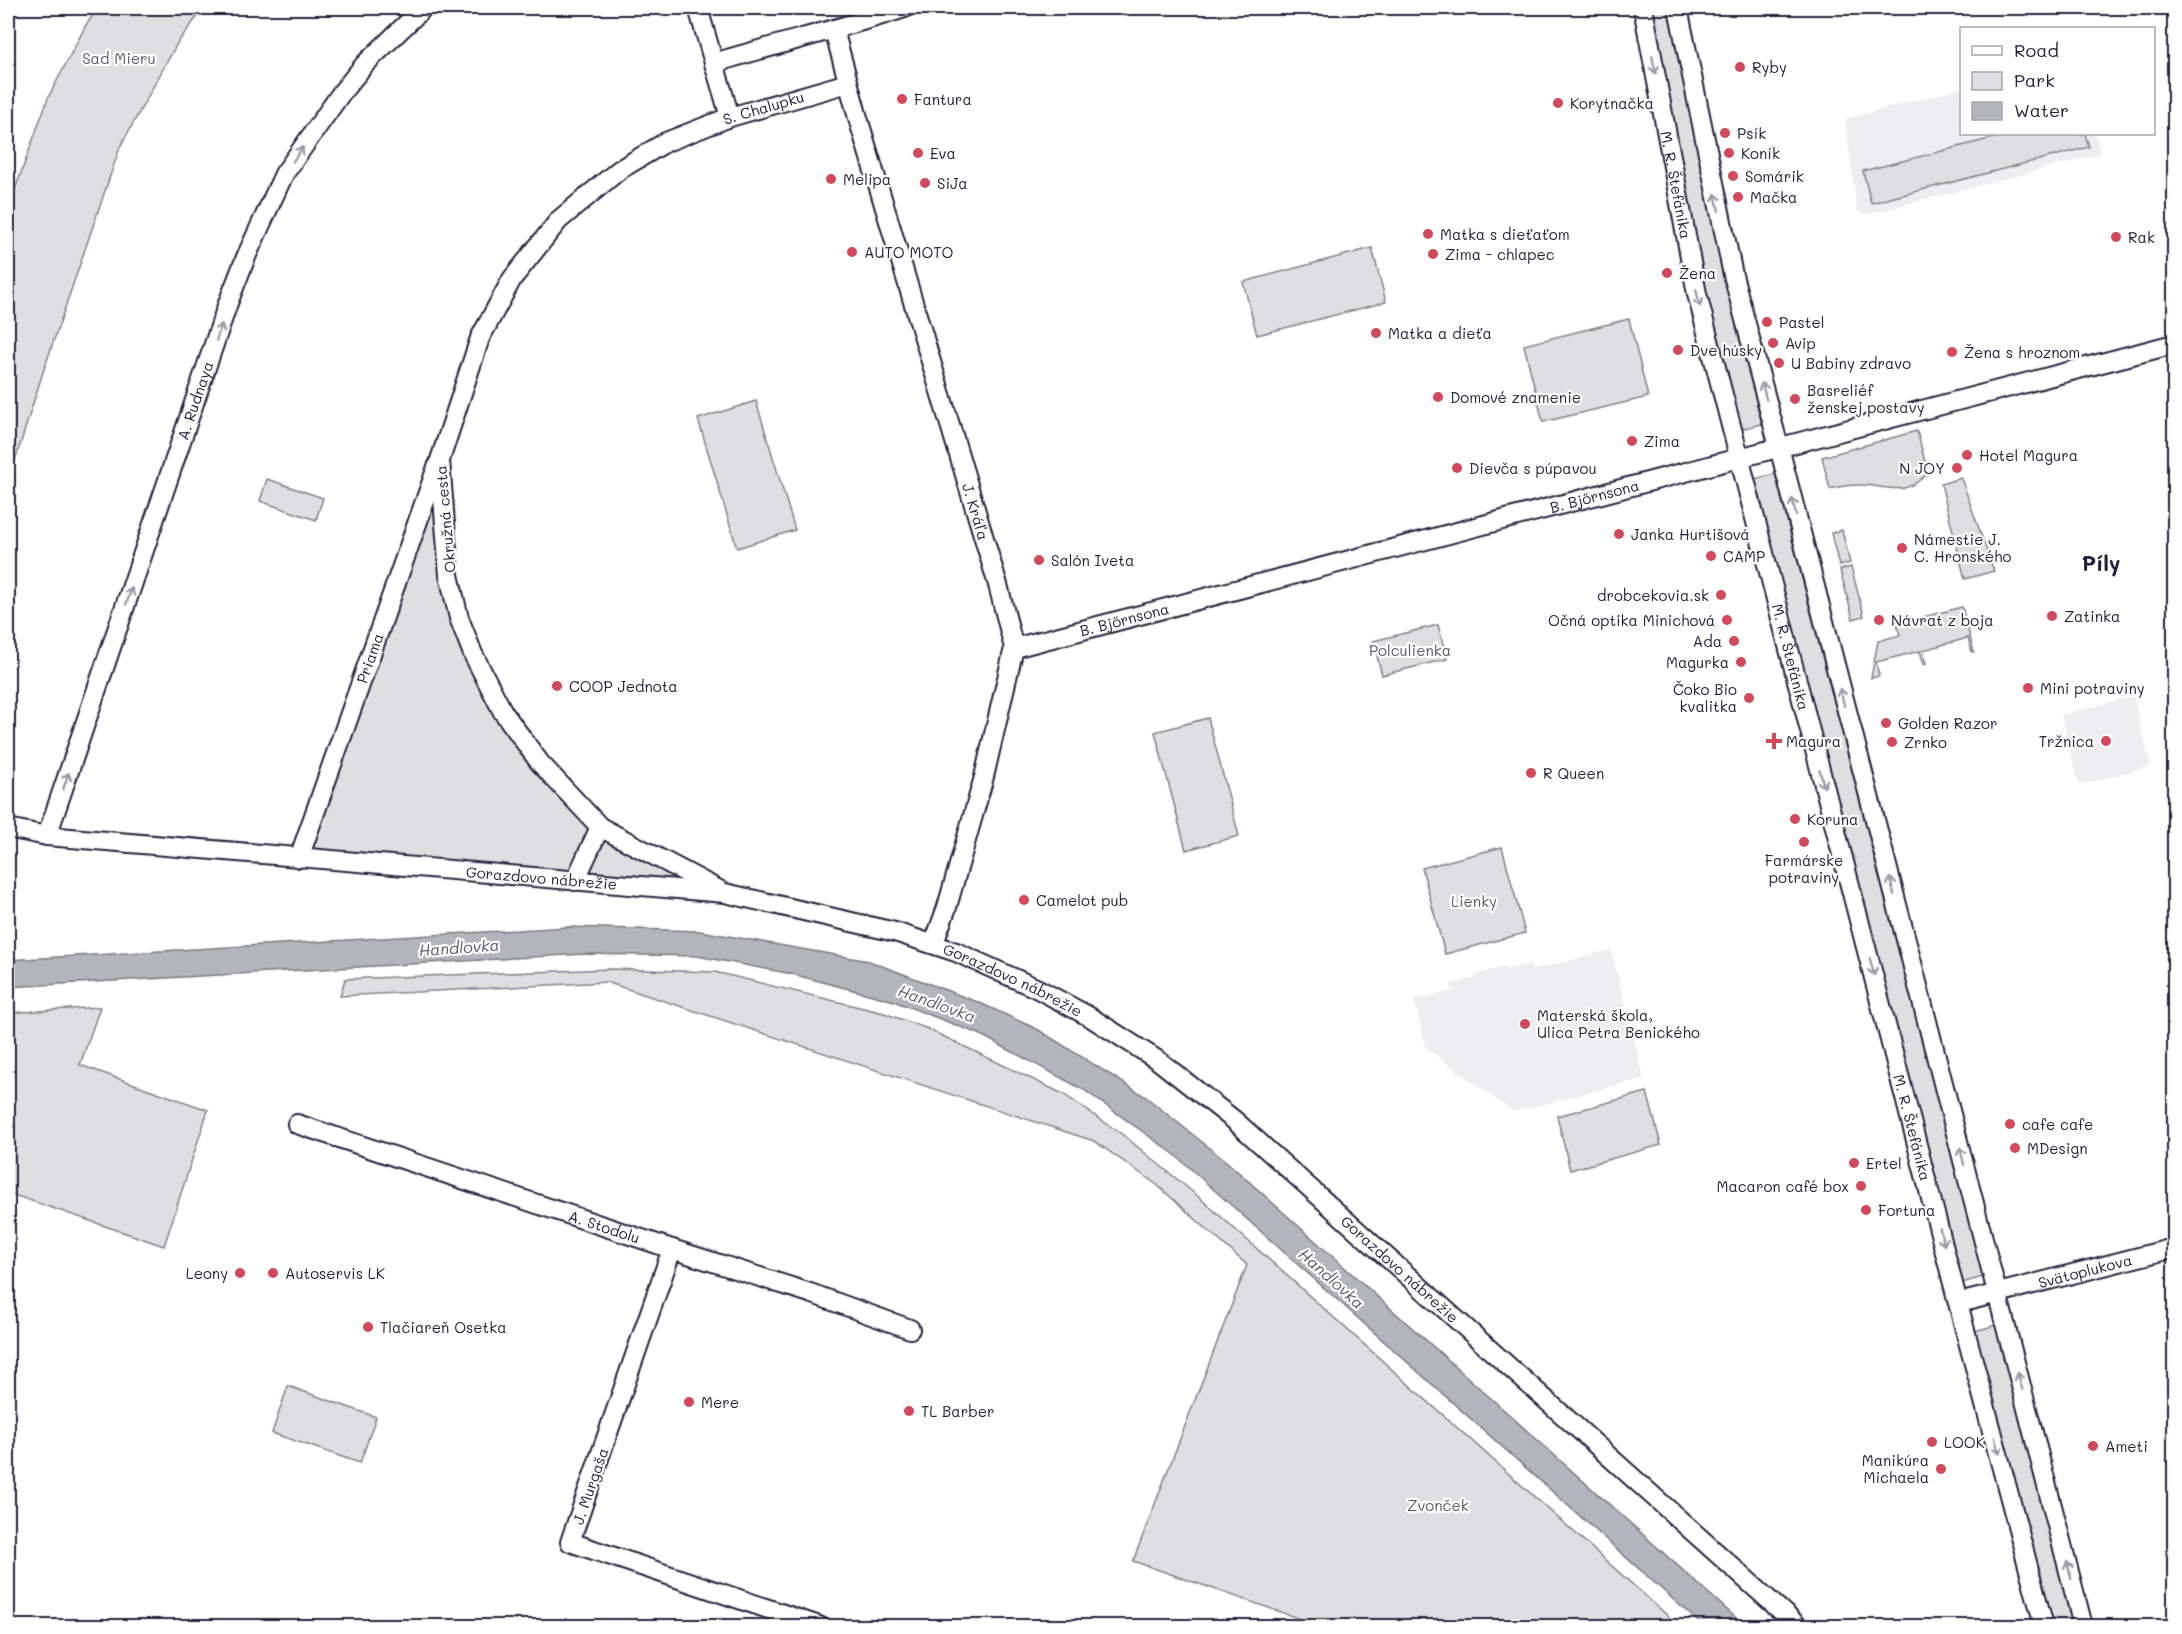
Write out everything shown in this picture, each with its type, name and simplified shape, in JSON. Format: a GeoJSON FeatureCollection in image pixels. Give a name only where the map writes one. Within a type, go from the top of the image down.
{"type":"FeatureCollection","features":[{"type":"Feature","properties":{"kind":"street","name":"A. Rudnaya"},"geometry":{"type":"LineString","coordinates":[[47,836],[228,303],[246,257],[284,174],[317,127],[365,64],[423,8]]}},
{"type":"Feature","properties":{"kind":"street","name":"S. Chalupku"},"geometry":{"type":"LineString","coordinates":[[698,8],[730,117],[848,83]]}},
{"type":"Feature","properties":{"kind":"street"},"geometry":{"type":"LineString","coordinates":[[714,63],[808,34],[834,30],[905,8]]}},
{"type":"Feature","properties":{"kind":"street","name":"M. R. Štefánika"},"geometry":{"type":"LineString","coordinates":[[1643,8],[1695,283],[1738,458],[2044,1626]]}},
{"type":"Feature","properties":{"kind":"street"},"geometry":{"type":"LineString","coordinates":[[1678,8],[1733,275],[2083,1626]]}},
{"type":"Feature","properties":{"kind":"street"},"geometry":{"type":"LineString","coordinates":[[834,30],[848,83]]}},
{"type":"Feature","properties":{"kind":"street","name":"J. Kráľa"},"geometry":{"type":"LineString","coordinates":[[848,83],[995,575],[1014,648],[984,777],[947,907],[934,944]]}},
{"type":"Feature","properties":{"kind":"street","name":"Okružná cesta"},"geometry":{"type":"LineString","coordinates":[[725,893],[600,827],[540,763],[503,712],[473,654],[459,618],[449,575],[440,460],[480,338],[512,279],[559,220],[619,170],[637,158],[666,142],[730,117]]}},
{"type":"Feature","properties":{"kind":"street","name":"B. Bjőrnsona"},"geometry":{"type":"LineString","coordinates":[[1014,648],[2175,344]]}},
{"type":"Feature","properties":{"kind":"street","name":"Priama"},"geometry":{"type":"LineString","coordinates":[[299,858],[440,460]]}},
{"type":"Feature","properties":{"kind":"street"},"geometry":{"type":"LineString","coordinates":[[575,881],[600,827]]}},
{"type":"Feature","properties":{"kind":"street","name":"Gorazdovo nábrežie"},"geometry":{"type":"LineString","coordinates":[[8,828],[47,836],[725,893],[895,932],[934,944],[1038,989],[1090,1017],[1159,1060],[1234,1120],[1798,1626]]}},
{"type":"Feature","properties":{"kind":"street","name":"A. Stodolu"},"geometry":{"type":"LineString","coordinates":[[297,1124],[810,1293],[910,1329]]}},
{"type":"Feature","properties":{"kind":"street","name":"Svätoplukova"},"geometry":{"type":"LineString","coordinates":[[1997,1294],[2175,1248]]}},
{"type":"Feature","properties":{"kind":"street","name":"J. Murgaša"},"geometry":{"type":"LineString","coordinates":[[672,1249],[570,1542],[819,1626]]}},
{"type":"Feature","properties":{"kind":"street"},"geometry":{"type":"LineString","coordinates":[[1959,1303],[1997,1294]]}},
{"type":"Feature","properties":{"kind":"shaded area"},"geometry":{"type":"Polygon","coordinates":[[[1960,88],[1960,135],[2095,135],[2101,154],[1865,215],[1857,210],[1845,119],[1960,88]]]}},
{"type":"Feature","properties":{"kind":"shaded area","name":"Tržnica"},"geometry":{"type":"Polygon","coordinates":[[[2133,696],[2151,766],[2079,785],[2061,715],[2133,696]]]}},
{"type":"Feature","properties":{"kind":"shaded area","name":"Materská škola, Ulica Petra Benického"},"geometry":{"type":"Polygon","coordinates":[[[1611,950],[1644,1078],[1513,1112],[1426,1048],[1414,1000],[1452,991],[1451,984],[1504,967],[1506,970],[1530,964],[1532,970],[1611,950]]]}},
{"type":"Feature","properties":{"kind":"green space","name":"Sad Mieru"},"geometry":{"type":"Polygon","coordinates":[[[98,8],[204,8],[178,42],[120,147],[43,372],[8,483],[8,209],[48,98],[86,25],[98,8]]]}},
{"type":"Feature","properties":{"kind":"green space"},"geometry":{"type":"Polygon","coordinates":[[[1652,8],[1668,8],[1726,284],[1762,424],[1741,429],[1705,290],[1652,8]]]}},
{"type":"Feature","properties":{"kind":"green space"},"geometry":{"type":"Polygon","coordinates":[[[2005,135],[2085,135],[2089,147],[1871,203],[1863,171],[2005,135]]]}},
{"type":"Feature","properties":{"kind":"green space"},"geometry":{"type":"Polygon","coordinates":[[[1372,248],[1386,302],[1257,335],[1243,282],[1372,248]]]}},
{"type":"Feature","properties":{"kind":"green space"},"geometry":{"type":"Polygon","coordinates":[[[1629,319],[1648,397],[1543,422],[1524,345],[1629,319]]]}},
{"type":"Feature","properties":{"kind":"green space"},"geometry":{"type":"Polygon","coordinates":[[[756,401],[795,530],[737,548],[698,419],[756,401]]]}},
{"type":"Feature","properties":{"kind":"green space"},"geometry":{"type":"Polygon","coordinates":[[[1917,431],[1928,473],[1915,484],[1897,489],[1858,485],[1830,489],[1822,457],[1917,431]]]}},
{"type":"Feature","properties":{"kind":"green space"},"geometry":{"type":"Polygon","coordinates":[[[1775,474],[1983,1277],[1962,1283],[1754,479],[1775,474]]]}},
{"type":"Feature","properties":{"kind":"green space"},"geometry":{"type":"Polygon","coordinates":[[[438,476],[454,575],[477,659],[502,713],[598,827],[728,894],[300,857],[438,476]]]}},
{"type":"Feature","properties":{"kind":"green space"},"geometry":{"type":"Polygon","coordinates":[[[1961,478],[1994,571],[1965,579],[1941,484],[1961,478]]]}},
{"type":"Feature","properties":{"kind":"green space"},"geometry":{"type":"Polygon","coordinates":[[[267,479],[323,498],[316,520],[260,501],[267,479]]]}},
{"type":"Feature","properties":{"kind":"green space"},"geometry":{"type":"Polygon","coordinates":[[[1842,530],[1850,563],[1839,566],[1831,533],[1842,530]]]}},
{"type":"Feature","properties":{"kind":"green space"},"geometry":{"type":"Polygon","coordinates":[[[1851,567],[1864,616],[1853,619],[1840,570],[1851,567]]]}},
{"type":"Feature","properties":{"kind":"green space"},"geometry":{"type":"Polygon","coordinates":[[[1962,607],[1974,652],[1972,652],[1968,638],[1923,650],[1926,664],[1924,665],[1920,651],[1876,662],[1879,676],[1871,678],[1878,641],[1900,635],[1897,624],[1962,607]]]}},
{"type":"Feature","properties":{"kind":"green space","name":"Polculienka"},"geometry":{"type":"Polygon","coordinates":[[[1438,625],[1447,659],[1382,675],[1373,641],[1438,625]]]}},
{"type":"Feature","properties":{"kind":"green space"},"geometry":{"type":"Polygon","coordinates":[[[1208,718],[1239,836],[1186,850],[1155,732],[1208,718]]]}},
{"type":"Feature","properties":{"kind":"green space","name":"Lienky"},"geometry":{"type":"Polygon","coordinates":[[[1502,847],[1525,933],[1445,954],[1422,868],[1502,847]]]}},
{"type":"Feature","properties":{"kind":"green space","name":"Zvonček"},"geometry":{"type":"Polygon","coordinates":[[[611,969],[715,972],[884,1013],[928,1029],[1063,1094],[1123,1135],[1200,1198],[1679,1626],[1321,1626],[1133,1561],[1247,1265],[1156,1184],[1094,1141],[606,982],[340,996],[345,979],[611,969]]]}},
{"type":"Feature","properties":{"kind":"green space"},"geometry":{"type":"Polygon","coordinates":[[[100,1007],[80,1065],[208,1110],[164,1246],[8,1193],[8,1013],[100,1007]]]}},
{"type":"Feature","properties":{"kind":"green space"},"geometry":{"type":"Polygon","coordinates":[[[1647,1092],[1661,1145],[1570,1170],[1557,1116],[1647,1092]]]}},
{"type":"Feature","properties":{"kind":"green space"},"geometry":{"type":"Polygon","coordinates":[[[1996,1325],[2074,1626],[2052,1626],[1975,1331],[1996,1325]]]}},
{"type":"Feature","properties":{"kind":"green space"},"geometry":{"type":"Polygon","coordinates":[[[288,1386],[376,1417],[360,1463],[272,1433],[288,1386]]]}},
{"type":"Feature","properties":{"kind":"water","name":"Handlovka"},"geometry":{"type":"Polygon","coordinates":[[[569,927],[700,931],[869,961],[980,1003],[1037,1029],[1146,1097],[1227,1162],[1745,1626],[1703,1626],[1174,1154],[1084,1090],[979,1034],[891,1000],[792,974],[697,956],[585,954],[8,987],[8,960],[569,927]]]}},
{"type":"Feature","properties":{"kind":"place","name":"Ryby"},"geometry":{"type":"Point","coordinates":[1740,67]}},
{"type":"Feature","properties":{"kind":"place","name":"Fantura"},"geometry":{"type":"Point","coordinates":[902,99]}},
{"type":"Feature","properties":{"kind":"place","name":"Korytnačka"},"geometry":{"type":"Point","coordinates":[1558,103]}},
{"type":"Feature","properties":{"kind":"place","name":"Psík"},"geometry":{"type":"Point","coordinates":[1725,133]}},
{"type":"Feature","properties":{"kind":"place","name":"Eva"},"geometry":{"type":"Point","coordinates":[918,153]}},
{"type":"Feature","properties":{"kind":"place","name":"Koník"},"geometry":{"type":"Point","coordinates":[1729,153]}},
{"type":"Feature","properties":{"kind":"place","name":"Somárik"},"geometry":{"type":"Point","coordinates":[1733,176]}},
{"type":"Feature","properties":{"kind":"place","name":"Melipa"},"geometry":{"type":"Point","coordinates":[831,179]}},
{"type":"Feature","properties":{"kind":"place","name":"SiJa"},"geometry":{"type":"Point","coordinates":[925,183]}},
{"type":"Feature","properties":{"kind":"place","name":"Mačka"},"geometry":{"type":"Point","coordinates":[1738,197]}},
{"type":"Feature","properties":{"kind":"place","name":"Matka s dieťaťom"},"geometry":{"type":"Point","coordinates":[1428,234]}},
{"type":"Feature","properties":{"kind":"place","name":"Rak"},"geometry":{"type":"Point","coordinates":[2116,237]}},
{"type":"Feature","properties":{"kind":"place","name":"AUTO MOTO"},"geometry":{"type":"Point","coordinates":[852,252]}},
{"type":"Feature","properties":{"kind":"place","name":"Zima - chlapec"},"geometry":{"type":"Point","coordinates":[1433,254]}},
{"type":"Feature","properties":{"kind":"place","name":"Žena"},"geometry":{"type":"Point","coordinates":[1667,273]}},
{"type":"Feature","properties":{"kind":"place","name":"Pastel"},"geometry":{"type":"Point","coordinates":[1767,322]}},
{"type":"Feature","properties":{"kind":"place","name":"Matka a dieťa"},"geometry":{"type":"Point","coordinates":[1376,333]}},
{"type":"Feature","properties":{"kind":"place","name":"Avip"},"geometry":{"type":"Point","coordinates":[1773,343]}},
{"type":"Feature","properties":{"kind":"place","name":"Dve húsky"},"geometry":{"type":"Point","coordinates":[1678,350]}},
{"type":"Feature","properties":{"kind":"place","name":"Žena s hroznom"},"geometry":{"type":"Point","coordinates":[1952,352]}},
{"type":"Feature","properties":{"kind":"place","name":"U Babiny zdravo"},"geometry":{"type":"Point","coordinates":[1779,363]}},
{"type":"Feature","properties":{"kind":"place","name":"Domové znamenie"},"geometry":{"type":"Point","coordinates":[1438,397]}},
{"type":"Feature","properties":{"kind":"place","name":"Basreliéf ženskej postavy"},"geometry":{"type":"Point","coordinates":[1795,399]}},
{"type":"Feature","properties":{"kind":"place","name":"Zima"},"geometry":{"type":"Point","coordinates":[1632,441]}},
{"type":"Feature","properties":{"kind":"place","name":"Hotel Magura"},"geometry":{"type":"Point","coordinates":[1967,455]}},
{"type":"Feature","properties":{"kind":"place","name":"Dievča s púpavou"},"geometry":{"type":"Point","coordinates":[1457,468]}},
{"type":"Feature","properties":{"kind":"place","name":"N JOY"},"geometry":{"type":"Point","coordinates":[1957,468]}},
{"type":"Feature","properties":{"kind":"place","name":"Janka Hurtišová"},"geometry":{"type":"Point","coordinates":[1619,534]}},
{"type":"Feature","properties":{"kind":"place","name":"Námestie J. C. Hronského"},"geometry":{"type":"Point","coordinates":[1902,548]}},
{"type":"Feature","properties":{"kind":"place","name":"CAMP"},"geometry":{"type":"Point","coordinates":[1711,556]}},
{"type":"Feature","properties":{"kind":"place","name":"Salón Iveta"},"geometry":{"type":"Point","coordinates":[1039,560]}},
{"type":"Feature","properties":{"kind":"place","name":"drobcekovia.sk"},"geometry":{"type":"Point","coordinates":[1721,595]}},
{"type":"Feature","properties":{"kind":"place","name":"Zatinka"},"geometry":{"type":"Point","coordinates":[2052,616]}},
{"type":"Feature","properties":{"kind":"place","name":"Očná optika Minichová"},"geometry":{"type":"Point","coordinates":[1727,620]}},
{"type":"Feature","properties":{"kind":"place","name":"Návrat z boja"},"geometry":{"type":"Point","coordinates":[1879,620]}},
{"type":"Feature","properties":{"kind":"place","name":"Ada"},"geometry":{"type":"Point","coordinates":[1734,641]}},
{"type":"Feature","properties":{"kind":"place","name":"Magurka"},"geometry":{"type":"Point","coordinates":[1741,662]}},
{"type":"Feature","properties":{"kind":"place","name":"COOP Jednota"},"geometry":{"type":"Point","coordinates":[557,686]}},
{"type":"Feature","properties":{"kind":"place","name":"Mini potraviny"},"geometry":{"type":"Point","coordinates":[2028,688]}},
{"type":"Feature","properties":{"kind":"place","name":"Čoko Bio kvalitka"},"geometry":{"type":"Point","coordinates":[1749,698]}},
{"type":"Feature","properties":{"kind":"place","name":"Golden Razor"},"geometry":{"type":"Point","coordinates":[1886,723]}},
{"type":"Feature","properties":{"kind":"place","name":"Magura"},"geometry":{"type":"Point","coordinates":[1774,741]}},
{"type":"Feature","properties":{"kind":"place","name":"Tržnica"},"geometry":{"type":"Point","coordinates":[2106,741]}},
{"type":"Feature","properties":{"kind":"place","name":"Zrnko"},"geometry":{"type":"Point","coordinates":[1892,742]}},
{"type":"Feature","properties":{"kind":"place","name":"R Queen"},"geometry":{"type":"Point","coordinates":[1531,773]}},
{"type":"Feature","properties":{"kind":"place","name":"Koruna"},"geometry":{"type":"Point","coordinates":[1795,819]}},
{"type":"Feature","properties":{"kind":"place","name":"Farmárske potraviny"},"geometry":{"type":"Point","coordinates":[1804,842]}},
{"type":"Feature","properties":{"kind":"place","name":"Camelot pub"},"geometry":{"type":"Point","coordinates":[1024,900]}},
{"type":"Feature","properties":{"kind":"place","name":"Materská škola, Ulica Petra Benického"},"geometry":{"type":"Point","coordinates":[1525,1024]}},
{"type":"Feature","properties":{"kind":"place","name":"cafe cafe"},"geometry":{"type":"Point","coordinates":[2010,1124]}},
{"type":"Feature","properties":{"kind":"place","name":"MDesign"},"geometry":{"type":"Point","coordinates":[2015,1148]}},
{"type":"Feature","properties":{"kind":"place","name":"Ertel"},"geometry":{"type":"Point","coordinates":[1854,1163]}},
{"type":"Feature","properties":{"kind":"place","name":"Macaron café box"},"geometry":{"type":"Point","coordinates":[1861,1186]}},
{"type":"Feature","properties":{"kind":"place","name":"Fortuna"},"geometry":{"type":"Point","coordinates":[1866,1210]}},
{"type":"Feature","properties":{"kind":"place","name":"Leony"},"geometry":{"type":"Point","coordinates":[240,1273]}},
{"type":"Feature","properties":{"kind":"place","name":"Autoservis LK"},"geometry":{"type":"Point","coordinates":[273,1273]}},
{"type":"Feature","properties":{"kind":"place","name":"Tlačiareň Osetka"},"geometry":{"type":"Point","coordinates":[368,1327]}},
{"type":"Feature","properties":{"kind":"place","name":"Mere"},"geometry":{"type":"Point","coordinates":[689,1402]}},
{"type":"Feature","properties":{"kind":"place","name":"TL Barber"},"geometry":{"type":"Point","coordinates":[909,1411]}},
{"type":"Feature","properties":{"kind":"place","name":"LOOK"},"geometry":{"type":"Point","coordinates":[1932,1442]}},
{"type":"Feature","properties":{"kind":"place","name":"Ameti"},"geometry":{"type":"Point","coordinates":[2093,1446]}},
{"type":"Feature","properties":{"kind":"place","name":"Manikúra Michaela"},"geometry":{"type":"Point","coordinates":[1941,1469]}},
{"type":"Feature","properties":{"kind":"district","name":"Píly"},"geometry":{"type":"Point","coordinates":[2101,562]}}]}
